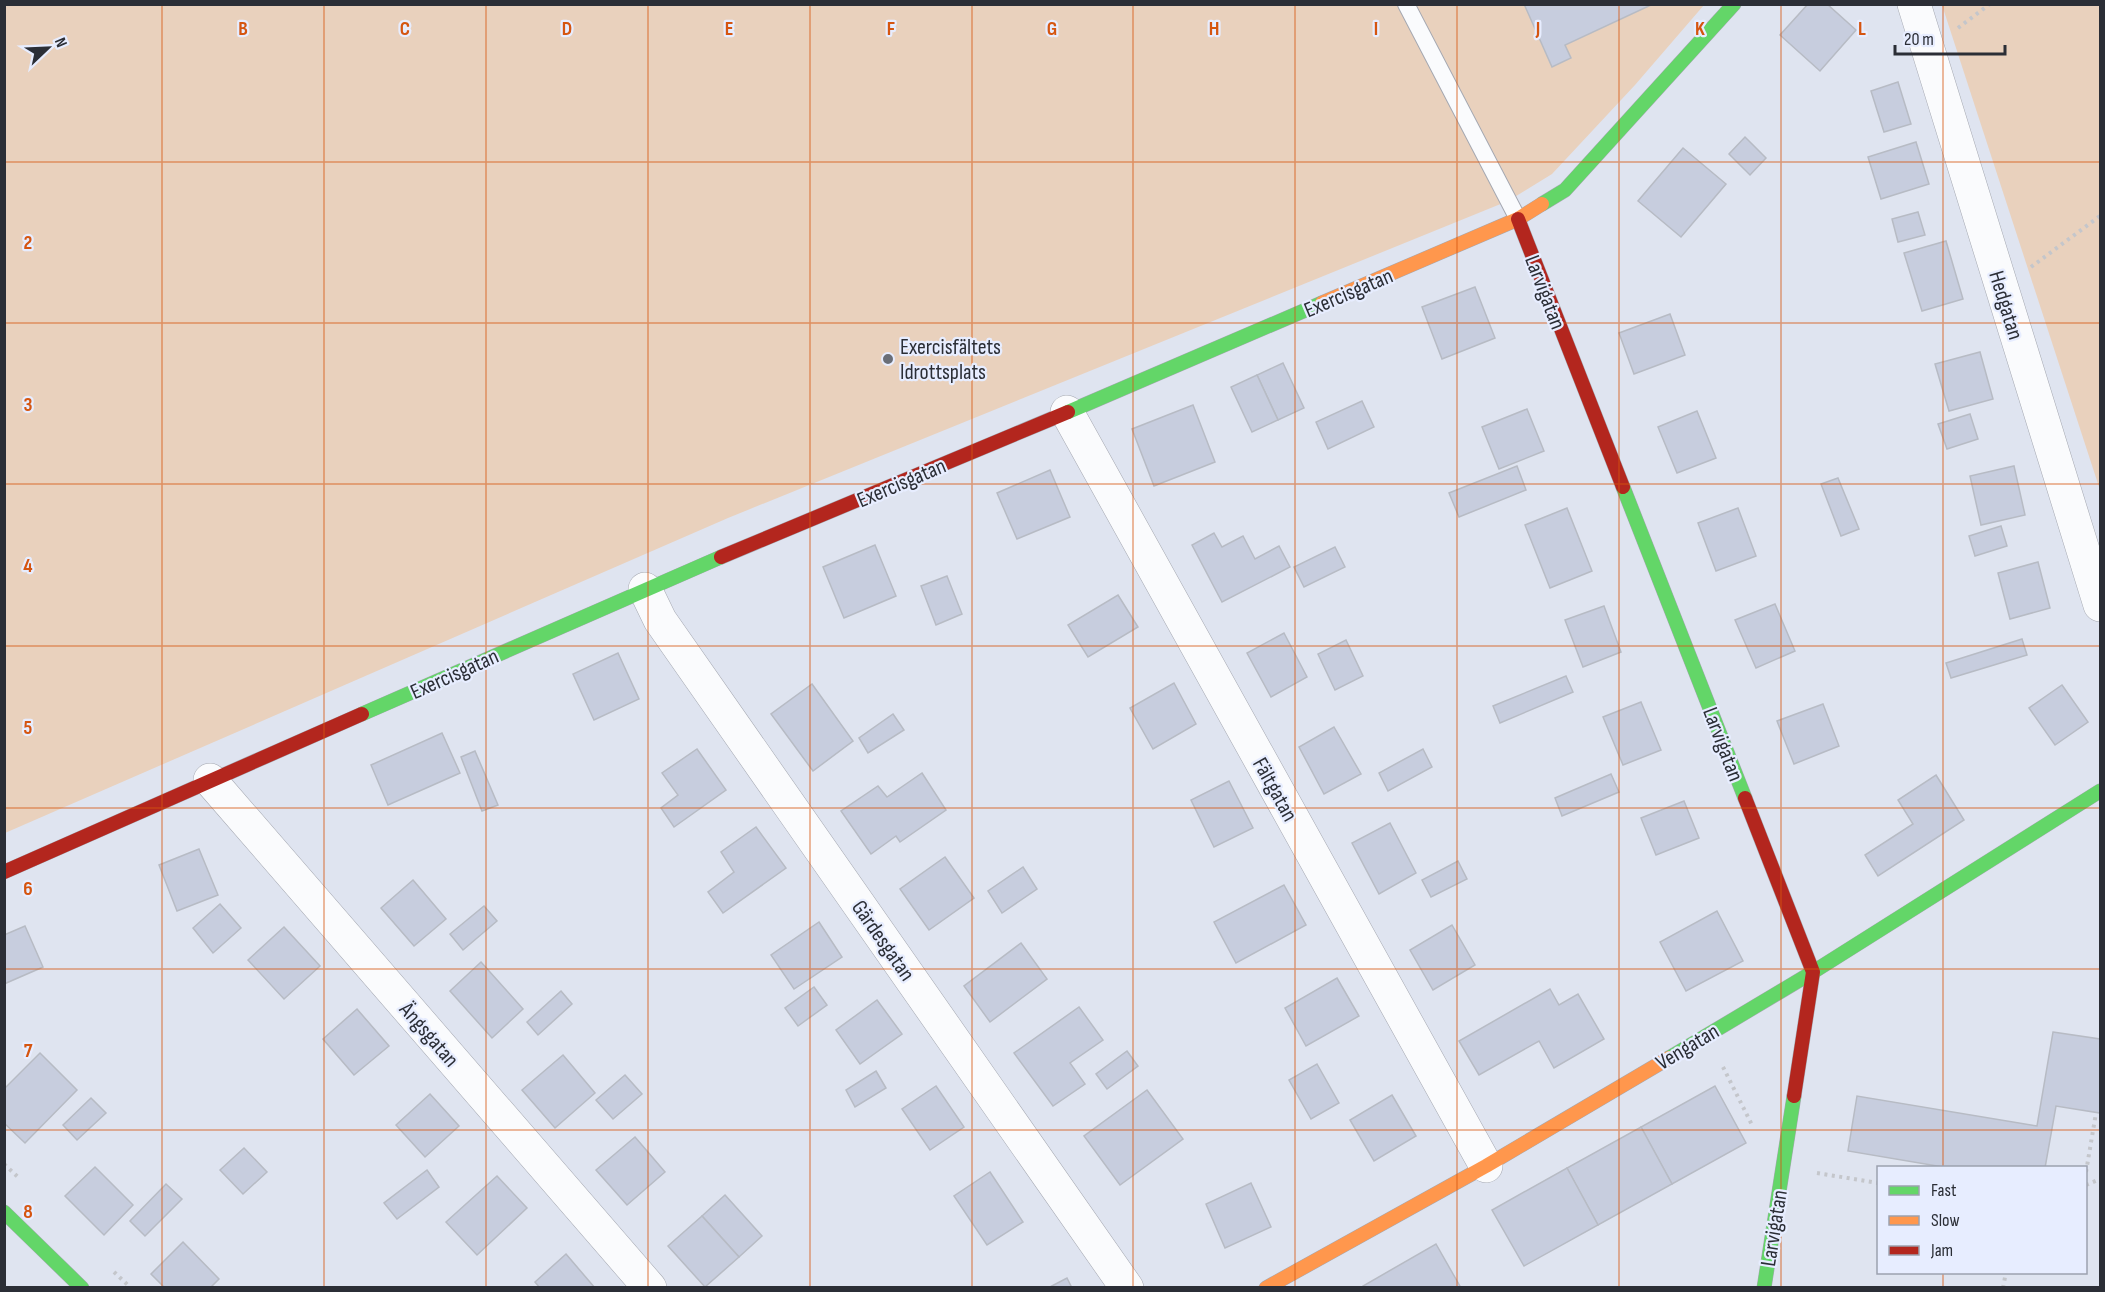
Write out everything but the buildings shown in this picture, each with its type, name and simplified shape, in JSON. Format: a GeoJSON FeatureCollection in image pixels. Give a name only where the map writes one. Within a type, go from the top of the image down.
{"type":"FeatureCollection","features":[{"type":"Feature","properties":{"kind":"street","name":"Exercisgatan"},"geometry":{"type":"LineString","coordinates":[[4,872],[645,589],[1518,219],[1565,190],[1734,4]]}},
{"type":"Feature","properties":{"kind":"street","name":"Hedgatan"},"geometry":{"type":"LineString","coordinates":[[1914,4],[2100,605]]}},
{"type":"Feature","properties":{"kind":"street","name":"Larvigatan"},"geometry":{"type":"LineString","coordinates":[[1518,219],[1813,972],[1764,1287]]}},
{"type":"Feature","properties":{"kind":"street","name":"Fältgatan"},"geometry":{"type":"LineString","coordinates":[[1066,412],[1486,1166]]}},
{"type":"Feature","properties":{"kind":"street","name":"Gärdesgatan"},"geometry":{"type":"LineString","coordinates":[[645,589],[660,620],[1127,1287]]}},
{"type":"Feature","properties":{"kind":"street","name":"Ängsgatan"},"geometry":{"type":"LineString","coordinates":[[210,780],[650,1287]]}},
{"type":"Feature","properties":{"kind":"street","name":"Vengatan"},"geometry":{"type":"LineString","coordinates":[[1266,1287],[1486,1166],[1813,972],[2100,791]]}},
{"type":"Feature","properties":{"kind":"street"},"geometry":{"type":"LineString","coordinates":[[4,1212],[82,1287]]}},
{"type":"Feature","properties":{"kind":"lane"},"geometry":{"type":"LineString","coordinates":[[1406,4],[1518,219]]}},
{"type":"Feature","properties":{"kind":"path"},"geometry":{"type":"LineString","coordinates":[[2002,288],[2100,216]]}},
{"type":"Feature","properties":{"kind":"path"},"geometry":{"type":"LineString","coordinates":[[1706,1035],[1757,1133]]}},
{"type":"Feature","properties":{"kind":"path"},"geometry":{"type":"LineString","coordinates":[[2086,1166],[2096,1113]]}},
{"type":"Feature","properties":{"kind":"path"},"geometry":{"type":"LineString","coordinates":[[1814,1173],[1877,1183]]}},
{"type":"Feature","properties":{"kind":"shaded area"},"geometry":{"type":"Polygon","coordinates":[[[5,5],[1704,5],[1635,85],[1552,174],[1508,201],[728,518],[5,833],[5,5]]]}},
{"type":"Feature","properties":{"kind":"shaded area"},"geometry":{"type":"Polygon","coordinates":[[[1942,5],[2100,5],[2100,490],[1942,5]]]}},
{"type":"Feature","properties":{"kind":"traffic: fast"},"geometry":{"type":"LineString","coordinates":[[1542,204],[1565,190],[1734,4]]}},
{"type":"Feature","properties":{"kind":"traffic: fast"},"geometry":{"type":"LineString","coordinates":[[1068,412],[1322,303]]}},
{"type":"Feature","properties":{"kind":"traffic: fast"},"geometry":{"type":"LineString","coordinates":[[1623,487],[1745,798]]}},
{"type":"Feature","properties":{"kind":"traffic: fast"},"geometry":{"type":"LineString","coordinates":[[362,714],[721,557]]}},
{"type":"Feature","properties":{"kind":"traffic: fast"},"geometry":{"type":"LineString","coordinates":[[1669,1058],[1813,972],[2100,791]]}},
{"type":"Feature","properties":{"kind":"traffic: fast"},"geometry":{"type":"LineString","coordinates":[[1764,1288],[1794,1096]]}},
{"type":"Feature","properties":{"kind":"traffic: fast"},"geometry":{"type":"LineString","coordinates":[[4,1212],[82,1288]]}},
{"type":"Feature","properties":{"kind":"traffic: slow"},"geometry":{"type":"LineString","coordinates":[[1322,303],[1518,219],[1542,204]]}},
{"type":"Feature","properties":{"kind":"traffic: slow"},"geometry":{"type":"LineString","coordinates":[[1266,1288],[1486,1166],[1669,1058]]}},
{"type":"Feature","properties":{"kind":"traffic: jam"},"geometry":{"type":"LineString","coordinates":[[1518,219],[1623,487]]}},
{"type":"Feature","properties":{"kind":"traffic: jam"},"geometry":{"type":"LineString","coordinates":[[721,557],[1068,412]]}},
{"type":"Feature","properties":{"kind":"traffic: jam"},"geometry":{"type":"LineString","coordinates":[[4,872],[362,714]]}},
{"type":"Feature","properties":{"kind":"traffic: jam"},"geometry":{"type":"LineString","coordinates":[[1745,798],[1813,972],[1794,1096]]}},
{"type":"Feature","properties":{"kind":"place","name":"Exercisfältets Idrottsplats"},"geometry":{"type":"Point","coordinates":[888,359]}}]}
